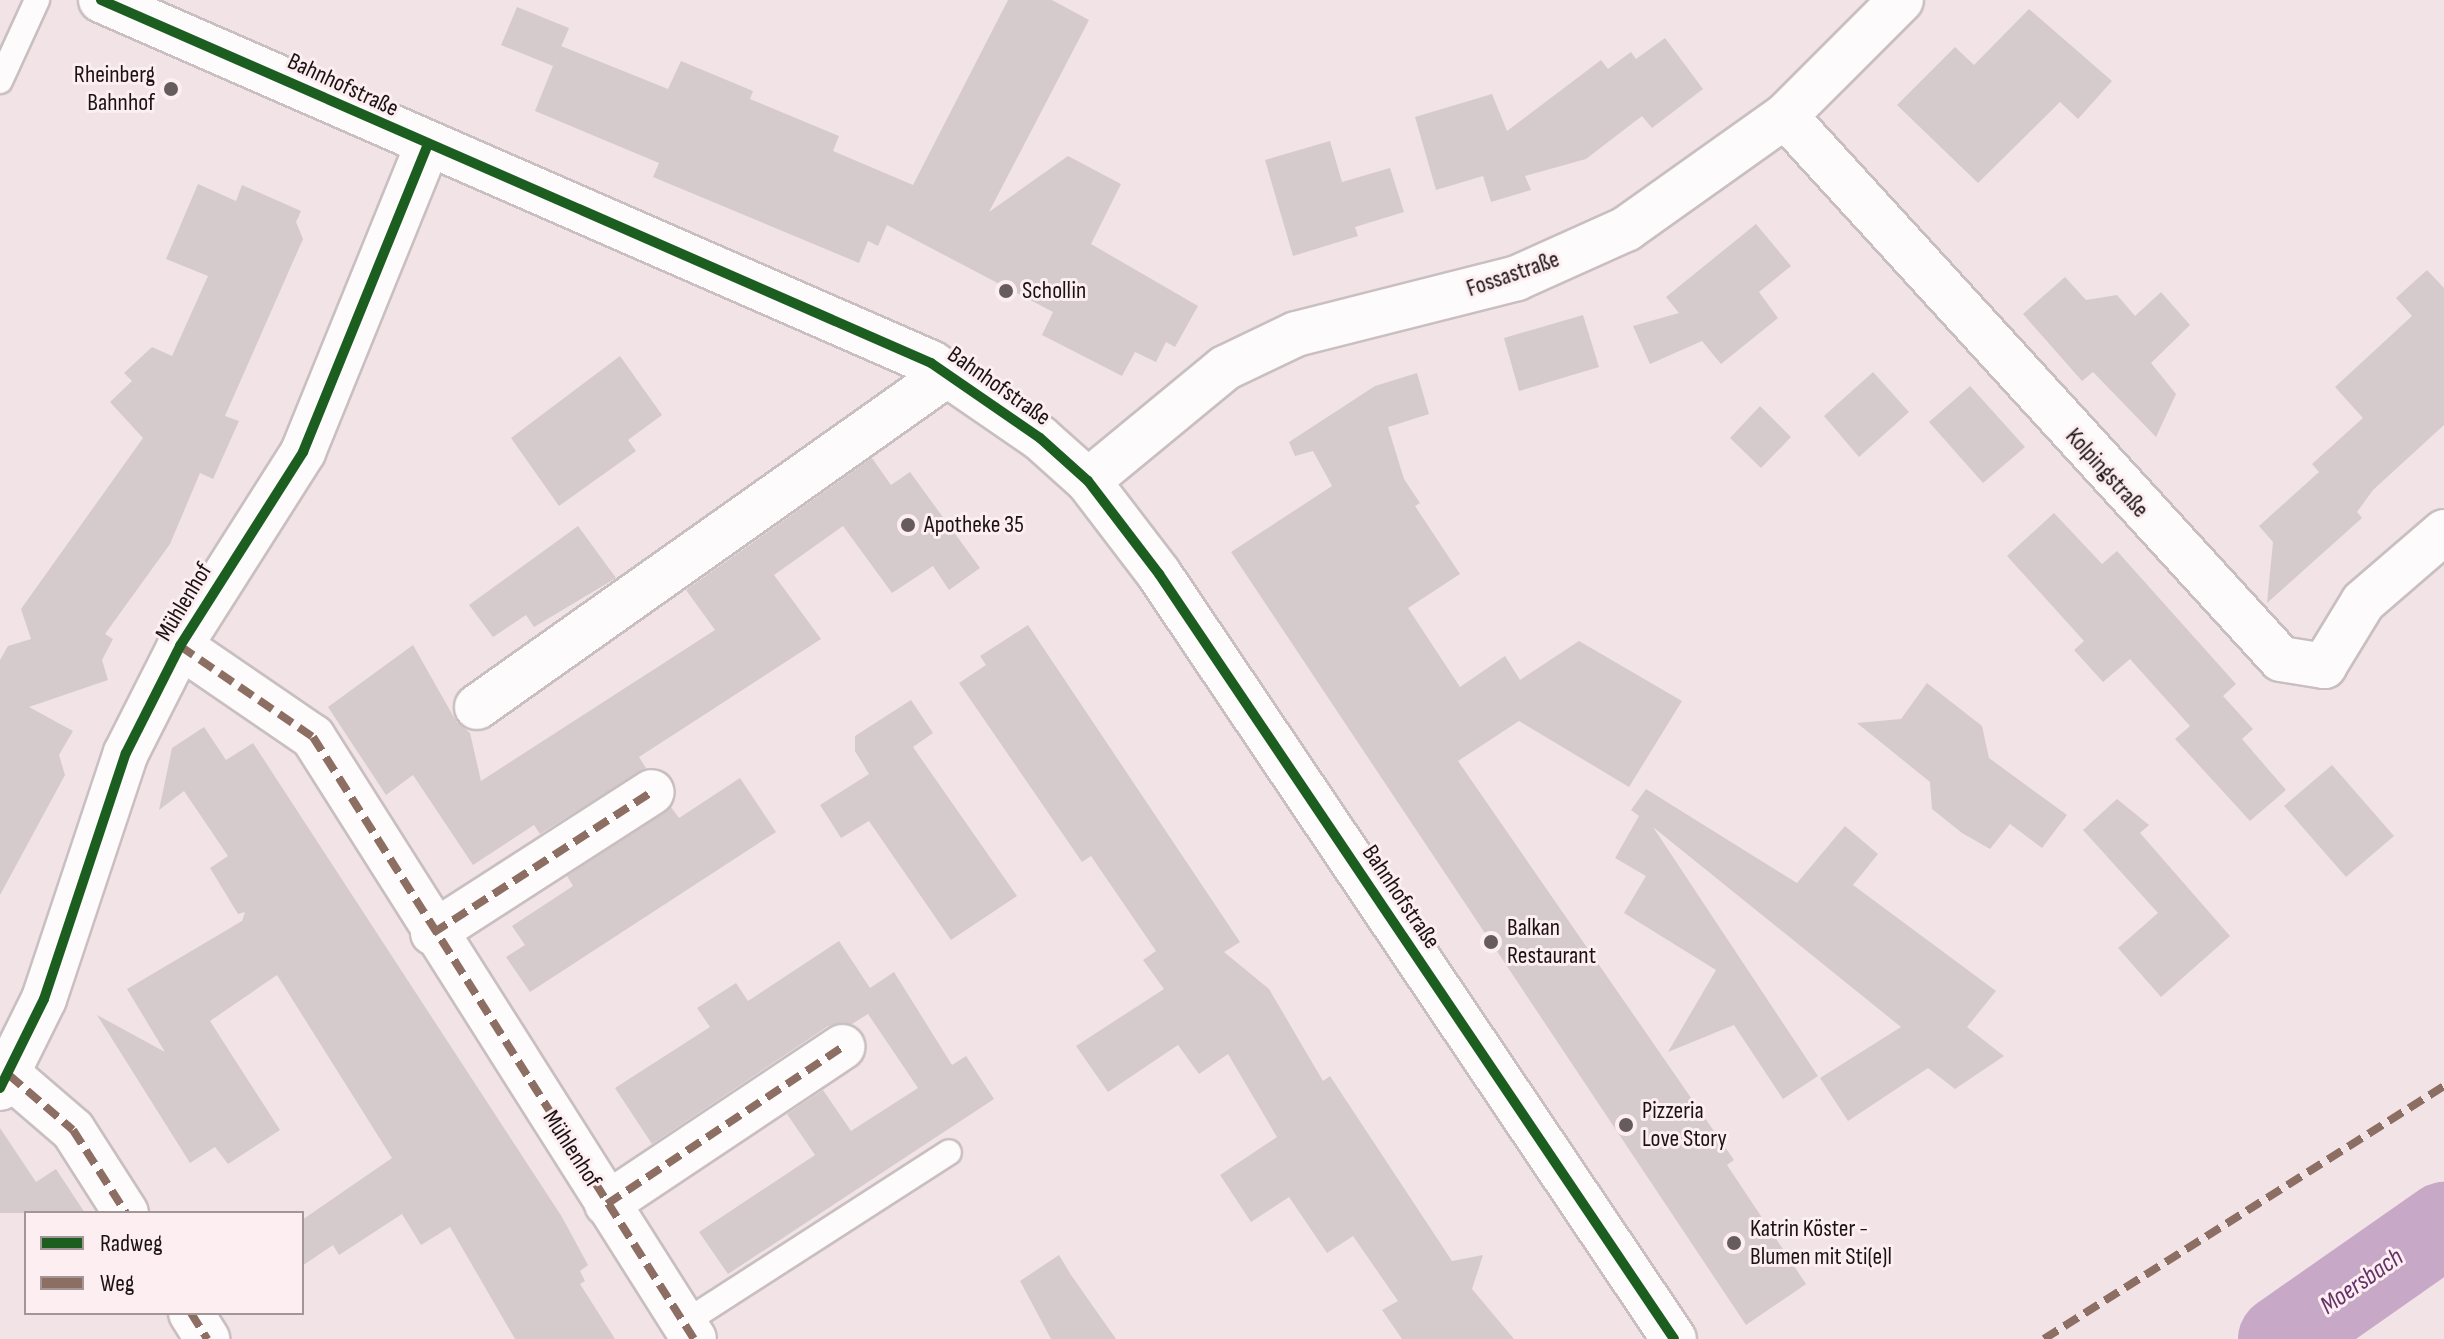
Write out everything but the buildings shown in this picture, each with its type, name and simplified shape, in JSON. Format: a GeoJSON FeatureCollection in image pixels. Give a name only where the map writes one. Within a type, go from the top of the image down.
{"type":"FeatureCollection","features":[{"type":"Feature","properties":{"kind":"street","name":"Bahnhofstraße"},"geometry":{"type":"LineString","coordinates":[[101,0],[427,147],[931,363],[1040,438],[1088,481],[1159,574],[1674,1339]]}},
{"type":"Feature","properties":{"kind":"street","name":"Fossastraße"},"geometry":{"type":"LineString","coordinates":[[1088,481],[1225,368],[1296,334],[1517,278],[1626,229],[1785,116],[1901,0]]}},
{"type":"Feature","properties":{"kind":"street","name":"Kolpingstraße"},"geometry":{"type":"LineString","coordinates":[[1785,116],[2281,659],[2324,666],[2363,602],[2444,532]]}},
{"type":"Feature","properties":{"kind":"street","name":"Mühlenhof"},"geometry":{"type":"LineString","coordinates":[[125,1211],[73,1130],[4,1082],[44,999],[126,753],[180,646],[303,452],[427,147]]}},
{"type":"Feature","properties":{"kind":"street","name":"Bahnhofstraße"},"geometry":{"type":"LineString","coordinates":[[477,707],[946,375]]}},
{"type":"Feature","properties":{"kind":"street","name":"Mühlenhof"},"geometry":{"type":"LineString","coordinates":[[180,646],[313,737],[433,933],[689,1331]]}},
{"type":"Feature","properties":{"kind":"street"},"geometry":{"type":"LineString","coordinates":[[433,933],[652,792]]}},
{"type":"Feature","properties":{"kind":"street","name":"Mühlenhof"},"geometry":{"type":"LineString","coordinates":[[607,1204],[842,1047]]}},
{"type":"Feature","properties":{"kind":"street"},"geometry":{"type":"LineString","coordinates":[[192,1315],[207,1339]]}},
{"type":"Feature","properties":{"kind":"lane"},"geometry":{"type":"LineString","coordinates":[[0,81],[37,0]]}},
{"type":"Feature","properties":{"kind":"lane"},"geometry":{"type":"LineString","coordinates":[[689,1331],[949,1152]]}},
{"type":"Feature","properties":{"kind":"waterway","name":"Moersbach"},"geometry":{"type":"LineString","coordinates":[[2281,1339],[2444,1225]]}},
{"type":"Feature","properties":{"kind":"marked path"},"geometry":{"type":"LineString","coordinates":[[180,646],[313,737],[694,1339]]}},
{"type":"Feature","properties":{"kind":"marked path"},"geometry":{"type":"LineString","coordinates":[[433,933],[652,792]]}},
{"type":"Feature","properties":{"kind":"marked path"},"geometry":{"type":"LineString","coordinates":[[607,1204],[842,1047]]}},
{"type":"Feature","properties":{"kind":"marked path"},"geometry":{"type":"LineString","coordinates":[[9,1075],[73,1130],[125,1211]]}},
{"type":"Feature","properties":{"kind":"marked path"},"geometry":{"type":"LineString","coordinates":[[2044,1339],[2444,1086]]}},
{"type":"Feature","properties":{"kind":"marked path"},"geometry":{"type":"LineString","coordinates":[[192,1315],[207,1339]]}},
{"type":"Feature","properties":{"kind":"cycle path"},"geometry":{"type":"LineString","coordinates":[[101,0],[931,363],[1040,438],[1088,481],[1159,574],[1674,1339]]}},
{"type":"Feature","properties":{"kind":"cycle path"},"geometry":{"type":"LineString","coordinates":[[0,1088],[44,999],[126,753],[180,646],[303,452],[427,147]]}},
{"type":"Feature","properties":{"kind":"place","name":"Rheinberg Bahnhof"},"geometry":{"type":"Point","coordinates":[171,89]}},
{"type":"Feature","properties":{"kind":"place","name":"Schollin"},"geometry":{"type":"Point","coordinates":[1006,291]}},
{"type":"Feature","properties":{"kind":"place","name":"Apotheke 35"},"geometry":{"type":"Point","coordinates":[908,525]}},
{"type":"Feature","properties":{"kind":"place","name":"Balkan Restaurant"},"geometry":{"type":"Point","coordinates":[1491,942]}},
{"type":"Feature","properties":{"kind":"place","name":"Pizzeria Love Story"},"geometry":{"type":"Point","coordinates":[1626,1125]}},
{"type":"Feature","properties":{"kind":"place","name":"Katrin Köster - Blumen mit Sti(e)l"},"geometry":{"type":"Point","coordinates":[1734,1243]}}]}
